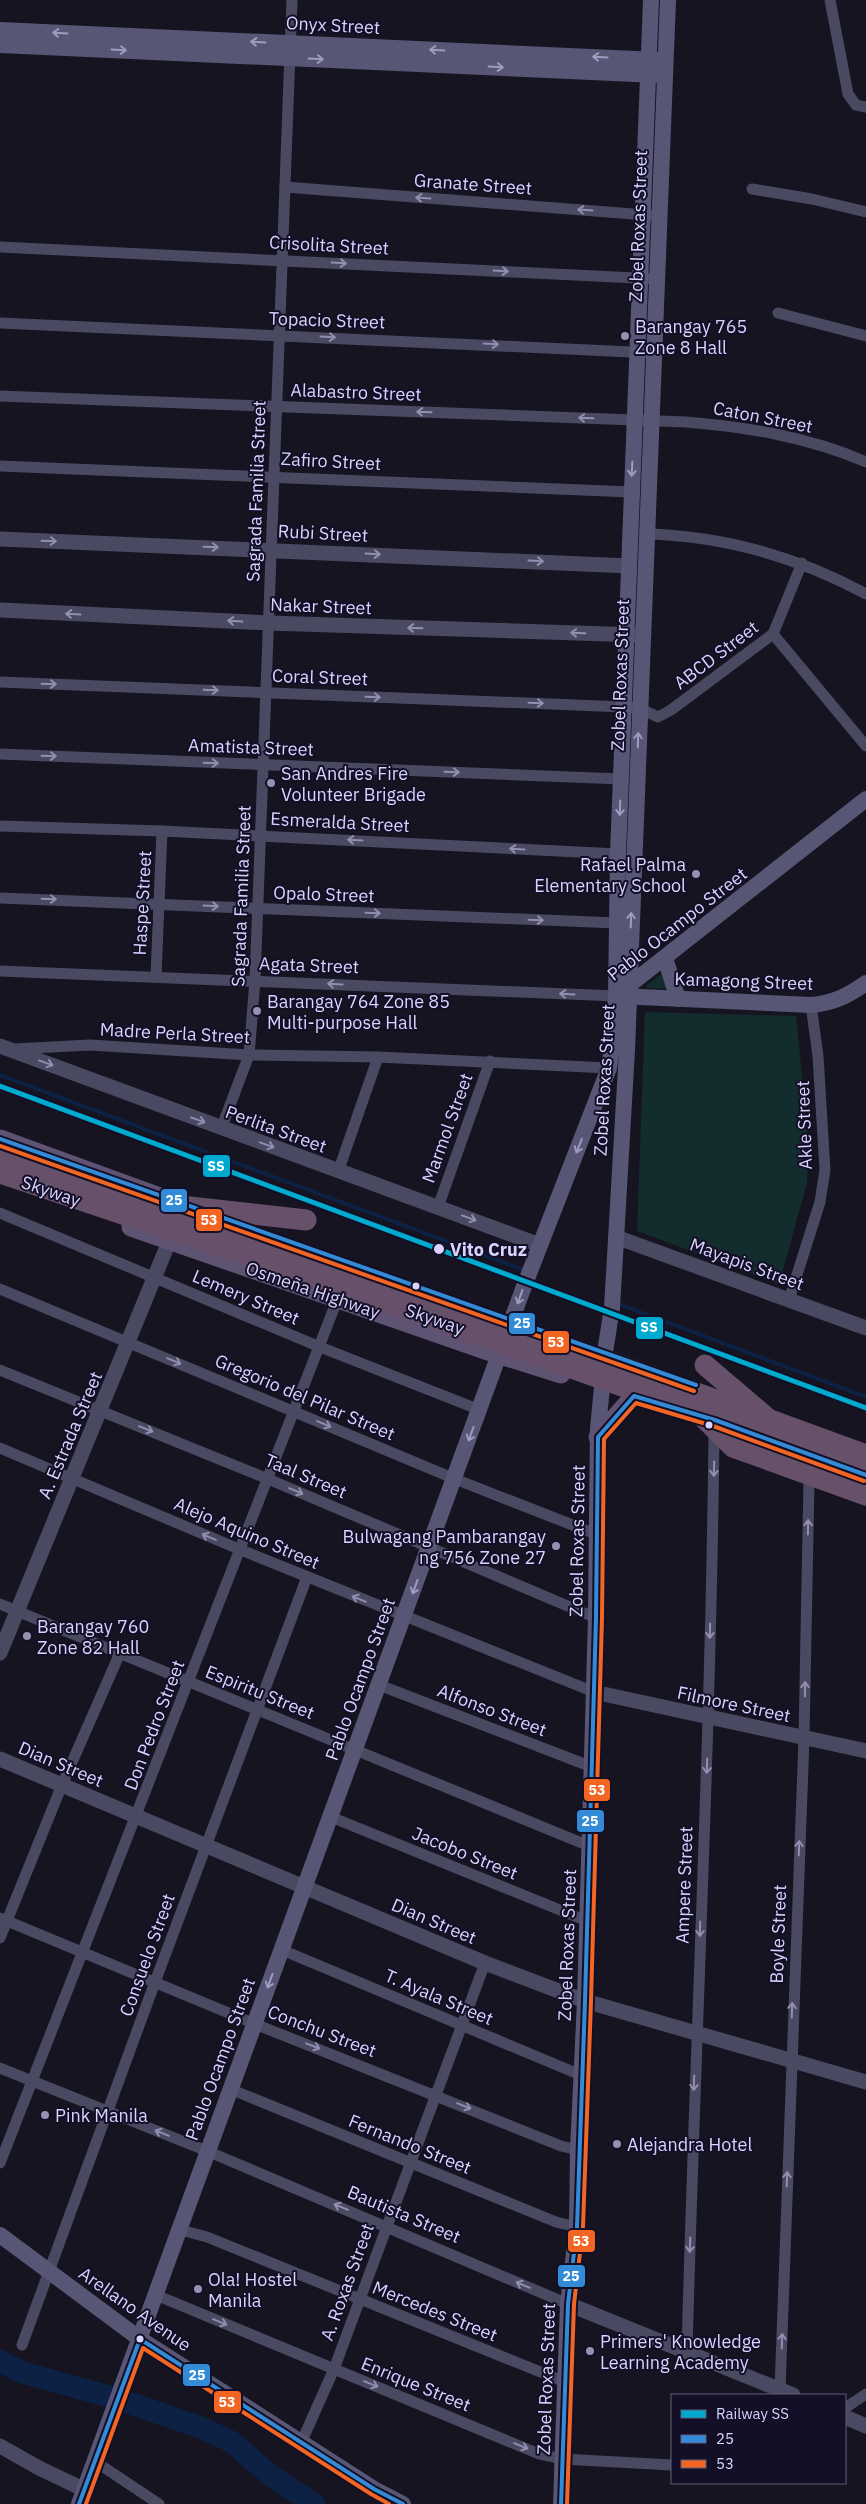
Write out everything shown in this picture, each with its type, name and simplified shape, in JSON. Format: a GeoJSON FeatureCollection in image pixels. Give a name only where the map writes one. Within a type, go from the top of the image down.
{"type":"FeatureCollection","features":[{"type":"Feature","properties":{"kind":"highway","name":"Skyway"},"geometry":{"type":"LineString","coordinates":[[0,1154],[127,1200],[310,1258],[530,1332],[866,1455]]}},
{"type":"Feature","properties":{"kind":"highway","name":"Skyway"},"geometry":{"type":"LineString","coordinates":[[0,1173],[402,1307],[866,1475]]}},
{"type":"Feature","properties":{"kind":"highway"},"geometry":{"type":"LineString","coordinates":[[127,1200],[306,1220]]}},
{"type":"Feature","properties":{"kind":"highway"},"geometry":{"type":"LineString","coordinates":[[705,1364],[766,1418]]}},
{"type":"Feature","properties":{"kind":"highway"},"geometry":{"type":"LineString","coordinates":[[707,1416],[733,1447],[866,1495]]}},
{"type":"Feature","properties":{"kind":"main road","name":"Zobel Roxas Street"},"geometry":{"type":"LineString","coordinates":[[637,566],[646,534],[643,420],[656,67],[651,0]]}},
{"type":"Feature","properties":{"kind":"main road","name":"Zobel Roxas Street"},"geometry":{"type":"LineString","coordinates":[[656,67],[668,0]]}},
{"type":"Feature","properties":{"kind":"main road","name":"Onyx Street"},"geometry":{"type":"LineString","coordinates":[[0,30],[97,42],[656,67]]}},
{"type":"Feature","properties":{"kind":"main road","name":"Onyx Street"},"geometry":{"type":"LineString","coordinates":[[0,45],[97,42]]}},
{"type":"Feature","properties":{"kind":"main road","name":"Zobel Roxas Street"},"geometry":{"type":"LineString","coordinates":[[561,2504],[568,2304],[577,2227],[578,2150],[586,2001],[598,1535],[598,1437],[612,1308],[616,1237],[631,707],[637,566],[631,492],[643,420]]}},
{"type":"Feature","properties":{"kind":"main road","name":"Zobel Roxas Street"},"geometry":{"type":"LineString","coordinates":[[624,993],[617,923],[618,854],[621,779],[631,707]]}},
{"type":"Feature","properties":{"kind":"main road","name":"Pablo Ocampo Street"},"geometry":{"type":"LineString","coordinates":[[82,2497],[506,1337],[609,1068],[613,1040],[624,993],[665,958],[866,799]]}},
{"type":"Feature","properties":{"kind":"main road"},"geometry":{"type":"LineString","coordinates":[[665,958],[678,999]]}},
{"type":"Feature","properties":{"kind":"main road","name":"Kamagong Street"},"geometry":{"type":"LineString","coordinates":[[624,993],[678,999],[811,1005],[829,1004],[842,999],[866,983]]}},
{"type":"Feature","properties":{"kind":"main road","name":"Osmeña Highway"},"geometry":{"type":"LineString","coordinates":[[0,1139],[189,1208],[513,1319],[604,1370],[634,1396],[707,1416]]}},
{"type":"Feature","properties":{"kind":"main road","name":"Osmeña Highway"},"geometry":{"type":"LineString","coordinates":[[0,1165],[172,1236],[338,1298],[500,1355],[604,1370]]}},
{"type":"Feature","properties":{"kind":"main road","name":"Osmeña Highway"},"geometry":{"type":"LineString","coordinates":[[0,1178],[172,1236],[506,1337],[604,1370],[866,1448]]}},
{"type":"Feature","properties":{"kind":"main road"},"geometry":{"type":"LineString","coordinates":[[598,1437],[634,1396]]}},
{"type":"Feature","properties":{"kind":"main road","name":"Arellano Avenue"},"geometry":{"type":"LineString","coordinates":[[0,2235],[140,2339],[374,2489],[404,2504]]}},
{"type":"Feature","properties":{"kind":"street","name":"Sagrada Familia Street"},"geometry":{"type":"LineString","coordinates":[[221,1128],[249,1055],[255,980],[292,0]]}},
{"type":"Feature","properties":{"kind":"street"},"geometry":{"type":"LineString","coordinates":[[830,0],[848,94],[856,105],[866,108]]}},
{"type":"Feature","properties":{"kind":"street","name":"Granate Street"},"geometry":{"type":"LineString","coordinates":[[285,187],[651,215]]}},
{"type":"Feature","properties":{"kind":"street"},"geometry":{"type":"LineString","coordinates":[[752,189],[812,199],[866,212]]}},
{"type":"Feature","properties":{"kind":"street","name":"Crisolita Street"},"geometry":{"type":"LineString","coordinates":[[0,246],[648,279]]}},
{"type":"Feature","properties":{"kind":"street"},"geometry":{"type":"LineString","coordinates":[[778,313],[866,336]]}},
{"type":"Feature","properties":{"kind":"street","name":"Topacio Street"},"geometry":{"type":"LineString","coordinates":[[0,323],[645,352]]}},
{"type":"Feature","properties":{"kind":"street","name":"Alabastro Street"},"geometry":{"type":"LineString","coordinates":[[0,396],[643,420]]}},
{"type":"Feature","properties":{"kind":"street","name":"Caton Street"},"geometry":{"type":"LineString","coordinates":[[643,420],[722,425],[757,430],[827,448],[866,462]]}},
{"type":"Feature","properties":{"kind":"street","name":"Zafiro Street"},"geometry":{"type":"LineString","coordinates":[[0,466],[631,492]]}},
{"type":"Feature","properties":{"kind":"street"},"geometry":{"type":"LineString","coordinates":[[646,534],[699,537],[725,541],[802,563],[866,594]]}},
{"type":"Feature","properties":{"kind":"street","name":"Rubi Street"},"geometry":{"type":"LineString","coordinates":[[0,539],[272,549],[637,566]]}},
{"type":"Feature","properties":{"kind":"street","name":"ABCD Street"},"geometry":{"type":"LineString","coordinates":[[631,707],[658,717],[671,710],[773,634],[802,563]]}},
{"type":"Feature","properties":{"kind":"street","name":"Nakar Street"},"geometry":{"type":"LineString","coordinates":[[0,610],[269,623],[634,635]]}},
{"type":"Feature","properties":{"kind":"street"},"geometry":{"type":"LineString","coordinates":[[773,634],[866,746]]}},
{"type":"Feature","properties":{"kind":"street","name":"Coral Street"},"geometry":{"type":"LineString","coordinates":[[0,682],[631,707]]}},
{"type":"Feature","properties":{"kind":"street","name":"Amatista Street"},"geometry":{"type":"LineString","coordinates":[[0,754],[621,779]]}},
{"type":"Feature","properties":{"kind":"street","name":"Esmeralda Street"},"geometry":{"type":"LineString","coordinates":[[0,826],[162,831],[618,854]]}},
{"type":"Feature","properties":{"kind":"street","name":"Haspe Street"},"geometry":{"type":"LineString","coordinates":[[156,976],[162,831]]}},
{"type":"Feature","properties":{"kind":"street","name":"Opalo Street"},"geometry":{"type":"LineString","coordinates":[[0,898],[617,923]]}},
{"type":"Feature","properties":{"kind":"street","name":"Agata Street"},"geometry":{"type":"LineString","coordinates":[[0,971],[624,993]]}},
{"type":"Feature","properties":{"kind":"street","name":"Akle Street"},"geometry":{"type":"LineString","coordinates":[[789,1300],[820,1202],[825,1170],[818,1056],[811,1005]]}},
{"type":"Feature","properties":{"kind":"street","name":"Madre Perla Street"},"geometry":{"type":"LineString","coordinates":[[5,1048],[90,1045],[249,1055],[490,1061],[609,1068]]}},
{"type":"Feature","properties":{"kind":"street","name":"Perlita Street"},"geometry":{"type":"LineString","coordinates":[[5,1048],[540,1245]]}},
{"type":"Feature","properties":{"kind":"street"},"geometry":{"type":"LineString","coordinates":[[338,1172],[378,1057]]}},
{"type":"Feature","properties":{"kind":"street","name":"Marmol Street"},"geometry":{"type":"LineString","coordinates":[[438,1206],[490,1061]]}},
{"type":"Feature","properties":{"kind":"street","name":"Lemery Street"},"geometry":{"type":"LineString","coordinates":[[0,1213],[320,1347],[480,1410]]}},
{"type":"Feature","properties":{"kind":"street","name":"A. Estrada Street"},"geometry":{"type":"LineString","coordinates":[[0,1653],[130,1342],[172,1236]]}},
{"type":"Feature","properties":{"kind":"street","name":"Mayapis Street"},"geometry":{"type":"LineString","coordinates":[[616,1237],[866,1328]]}},
{"type":"Feature","properties":{"kind":"street","name":"Gregorio del Pilar Street"},"geometry":{"type":"LineString","coordinates":[[0,1289],[455,1479],[598,1535]]}},
{"type":"Feature","properties":{"kind":"street","name":"Don Pedro Street"},"geometry":{"type":"LineString","coordinates":[[0,2163],[137,1818],[188,1681],[338,1298]]}},
{"type":"Feature","properties":{"kind":"street","name":"Taal Street"},"geometry":{"type":"LineString","coordinates":[[0,1370],[268,1479],[596,1618]]}},
{"type":"Feature","properties":{"kind":"street"},"geometry":{"type":"LineString","coordinates":[[707,1416],[734,1443],[773,1468],[866,1501]]}},
{"type":"Feature","properties":{"kind":"street","name":"Ampere Street"},"geometry":{"type":"LineString","coordinates":[[687,2352],[696,2034],[709,1718],[707,1416]]}},
{"type":"Feature","properties":{"kind":"street","name":"Alejo Aquino Street"},"geometry":{"type":"LineString","coordinates":[[0,1448],[240,1550],[594,1692]]}},
{"type":"Feature","properties":{"kind":"street","name":"Boyle Street"},"geometry":{"type":"LineString","coordinates":[[786,2393],[790,2059],[804,1738],[809,1480]]}},
{"type":"Feature","properties":{"kind":"street","name":"Consuelo Street"},"geometry":{"type":"LineString","coordinates":[[22,2345],[50,2274],[155,1982],[307,1577]]}},
{"type":"Feature","properties":{"kind":"street","name":"Espiritu Street"},"geometry":{"type":"LineString","coordinates":[[0,1604],[589,1846]]}},
{"type":"Feature","properties":{"kind":"street"},"geometry":{"type":"LineString","coordinates":[[0,1938],[4,1919],[120,1653]]}},
{"type":"Feature","properties":{"kind":"street","name":"Alfonso Street"},"geometry":{"type":"LineString","coordinates":[[379,1685],[592,1767]]}},
{"type":"Feature","properties":{"kind":"street","name":"Filmore Street"},"geometry":{"type":"LineString","coordinates":[[594,1692],[866,1751]]}},
{"type":"Feature","properties":{"kind":"street","name":"Dian Street"},"geometry":{"type":"LineString","coordinates":[[0,1759],[485,1964],[586,2001],[866,2082]]}},
{"type":"Feature","properties":{"kind":"street","name":"Jacobo Street"},"geometry":{"type":"LineString","coordinates":[[331,1817],[587,1921]]}},
{"type":"Feature","properties":{"kind":"street","name":"Conchu Street"},"geometry":{"type":"LineString","coordinates":[[4,1919],[254,2024],[436,2094],[561,2146],[578,2150]]}},
{"type":"Feature","properties":{"kind":"street","name":"T. Ayala Street"},"geometry":{"type":"LineString","coordinates":[[282,1950],[582,2076]]}},
{"type":"Feature","properties":{"kind":"street","name":"A. Roxas Street"},"geometry":{"type":"LineString","coordinates":[[301,2443],[334,2369],[485,1964]]}},
{"type":"Feature","properties":{"kind":"street","name":"Bautista Street"},"geometry":{"type":"LineString","coordinates":[[0,2068],[207,2151],[568,2304],[786,2393]]}},
{"type":"Feature","properties":{"kind":"street","name":"Fernando Street"},"geometry":{"type":"LineString","coordinates":[[230,2089],[410,2164],[556,2222],[577,2227]]}},
{"type":"Feature","properties":{"kind":"street","name":"Mercedes Street"},"geometry":{"type":"LineString","coordinates":[[181,2230],[207,2237],[565,2382]]}},
{"type":"Feature","properties":{"kind":"street","name":"Enrique Street"},"geometry":{"type":"LineString","coordinates":[[156,2295],[539,2454],[562,2459],[671,2465]]}},
{"type":"Feature","properties":{"kind":"street"},"geometry":{"type":"LineString","coordinates":[[846,2407],[866,2394]]}},
{"type":"Feature","properties":{"kind":"street"},"geometry":{"type":"LineString","coordinates":[[846,2417],[866,2426]]}},
{"type":"Feature","properties":{"kind":"street"},"geometry":{"type":"LineString","coordinates":[[0,2446],[39,2468],[82,2497]]}},
{"type":"Feature","properties":{"kind":"street"},"geometry":{"type":"LineString","coordinates":[[96,2462],[159,2504]]}},
{"type":"Feature","properties":{"kind":"green space"},"geometry":{"type":"Polygon","coordinates":[[[664,972],[669,989],[647,988],[647,985],[664,972]]]}},
{"type":"Feature","properties":{"kind":"green space"},"geometry":{"type":"Polygon","coordinates":[[[645,1012],[796,1016],[808,1134],[807,1183],[779,1284],[637,1231],[645,1012]]]}},
{"type":"Feature","properties":{"kind":"waterway"},"geometry":{"type":"LineString","coordinates":[[0,1075],[524,1270]]}},
{"type":"Feature","properties":{"kind":"waterway"},"geometry":{"type":"LineString","coordinates":[[616,1303],[866,1397]]}},
{"type":"Feature","properties":{"kind":"waterway"},"geometry":{"type":"LineString","coordinates":[[0,2361],[21,2372],[118,2399],[202,2428],[232,2442],[270,2475],[314,2504]]}},
{"type":"Feature","properties":{"kind":"rail line","name":"SS"},"geometry":{"type":"LineString","coordinates":[[0,1086],[866,1408]]}},
{"type":"Feature","properties":{"kind":"transit line","name":"25"},"geometry":{"type":"LineString","coordinates":[[0,1139],[696,1385]]}},
{"type":"Feature","properties":{"kind":"transit line","name":"53"},"geometry":{"type":"LineString","coordinates":[[0,1146],[694,1391]]}},
{"type":"Feature","properties":{"kind":"transit line","name":"25"},"geometry":{"type":"LineString","coordinates":[[561,2504],[568,2304],[577,2227],[585,2001],[596,1618],[598,1437],[634,1396],[715,1420],[866,1475]]}},
{"type":"Feature","properties":{"kind":"transit line","name":"53"},"geometry":{"type":"LineString","coordinates":[[567,2504],[574,2304],[583,2227],[591,2001],[602,1618],[604,1439],[636,1403],[713,1426],[864,1481]]}},
{"type":"Feature","properties":{"kind":"transit line","name":"25"},"geometry":{"type":"LineString","coordinates":[[79,2504],[140,2339],[374,2489],[403,2504]]}},
{"type":"Feature","properties":{"kind":"transit line","name":"53"},"geometry":{"type":"LineString","coordinates":[[86,2504],[143,2348],[389,2504]]}},
{"type":"Feature","properties":{"kind":"place","name":"Barangay 765 Zone 8 Hall"},"geometry":{"type":"Point","coordinates":[625,336]}},
{"type":"Feature","properties":{"kind":"place","name":"San Andres Fire Volunteer Brigade"},"geometry":{"type":"Point","coordinates":[271,783]}},
{"type":"Feature","properties":{"kind":"place","name":"Rafael Palma Elementary School"},"geometry":{"type":"Point","coordinates":[696,874]}},
{"type":"Feature","properties":{"kind":"place","name":"Barangay 764 Zone 85 Multi-purpose Hall"},"geometry":{"type":"Point","coordinates":[257,1011]}},
{"type":"Feature","properties":{"kind":"place","name":"Vito Cruz"},"geometry":{"type":"Point","coordinates":[439,1249]}},
{"type":"Feature","properties":{"kind":"place","name":"Bulwagang Pambarangay ng 756 Zone 27"},"geometry":{"type":"Point","coordinates":[556,1546]}},
{"type":"Feature","properties":{"kind":"place","name":"Barangay 760 Zone 82 Hall"},"geometry":{"type":"Point","coordinates":[27,1636]}},
{"type":"Feature","properties":{"kind":"place","name":"Pink Manila"},"geometry":{"type":"Point","coordinates":[45,2115]}},
{"type":"Feature","properties":{"kind":"place","name":"Alejandra Hotel"},"geometry":{"type":"Point","coordinates":[617,2144]}},
{"type":"Feature","properties":{"kind":"place","name":"Ola! Hostel Manila"},"geometry":{"type":"Point","coordinates":[198,2289]}},
{"type":"Feature","properties":{"kind":"place","name":"Primers' Knowledge Learning Academy"},"geometry":{"type":"Point","coordinates":[590,2351]}}]}
